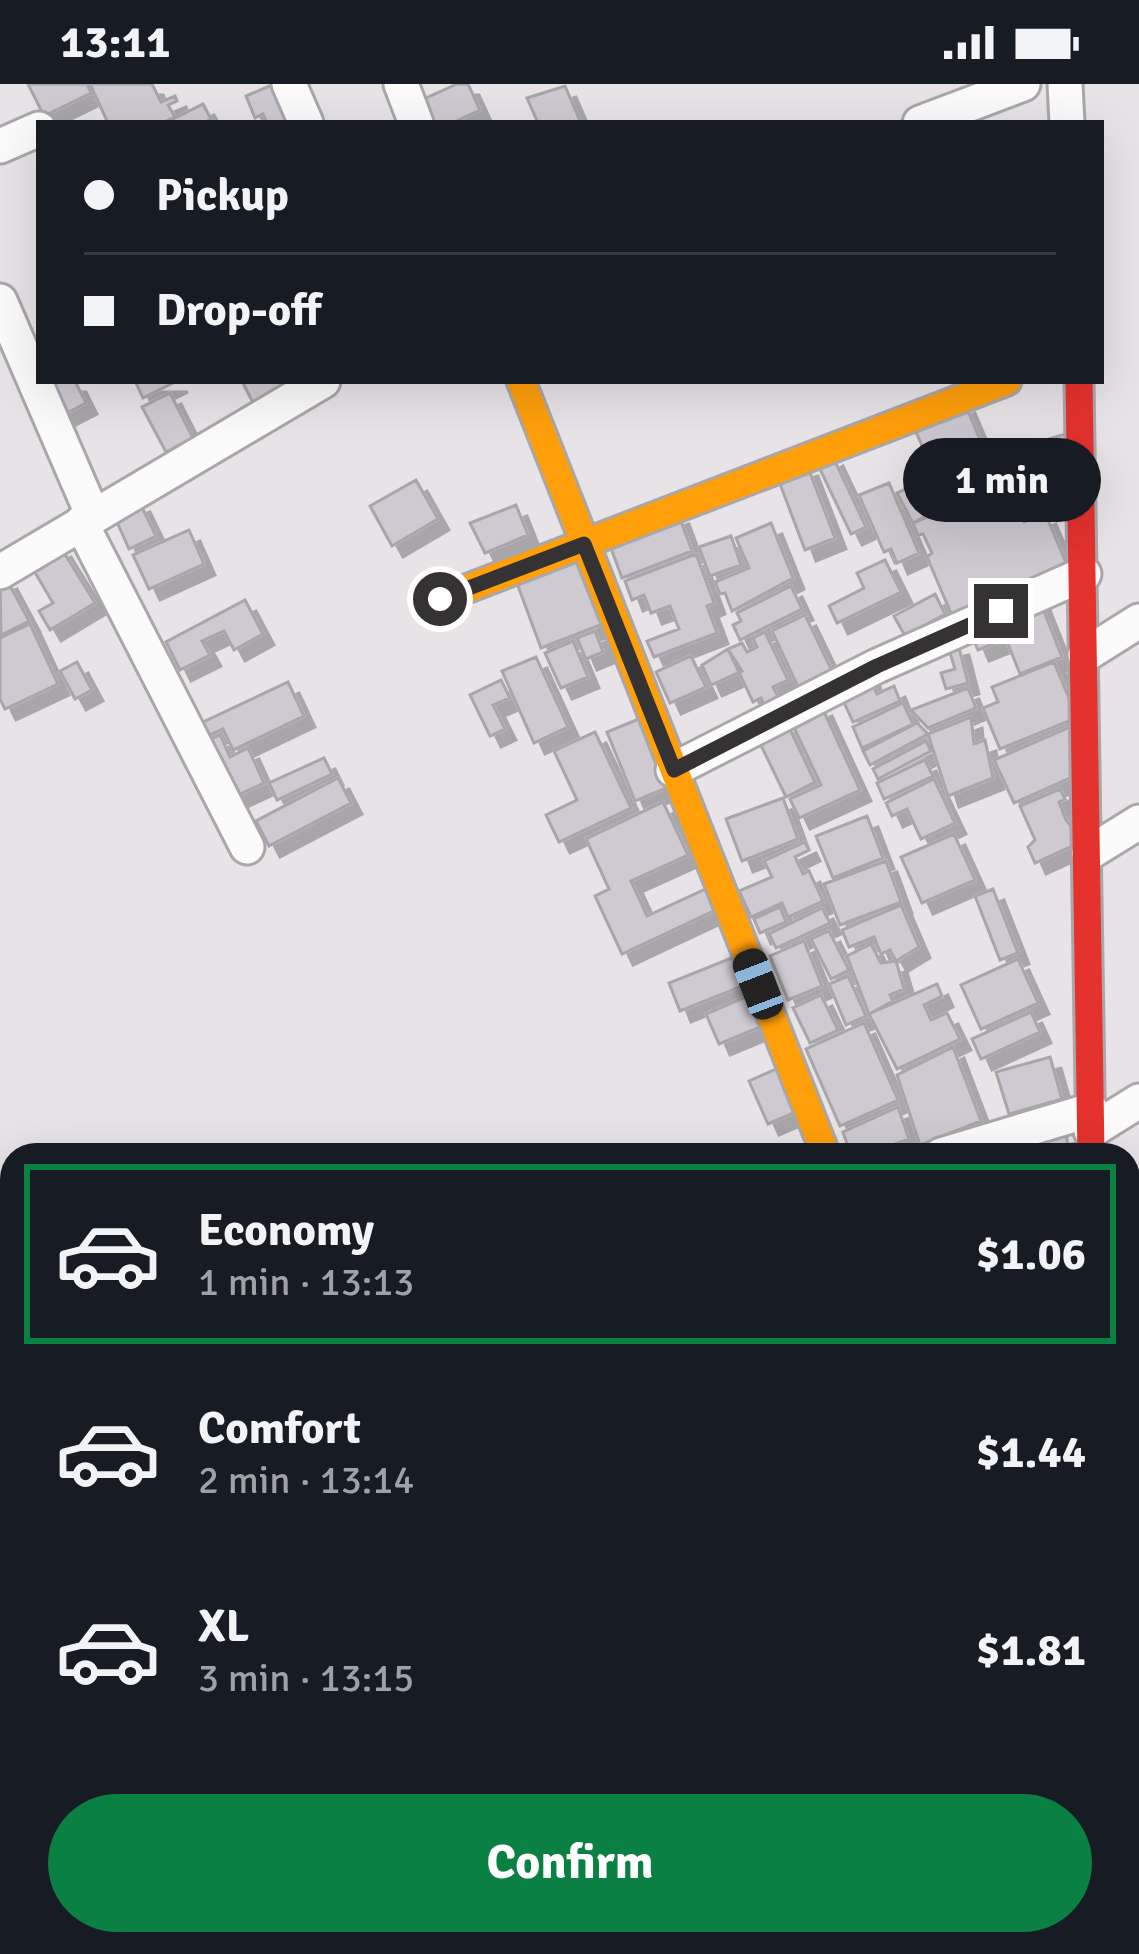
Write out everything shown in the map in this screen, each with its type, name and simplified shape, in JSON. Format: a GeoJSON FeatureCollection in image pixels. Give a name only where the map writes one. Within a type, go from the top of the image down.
{"type":"FeatureCollection","features":[{"type":"Feature","properties":{"kind":"street"},"geometry":{"type":"LineString","coordinates":[[289,84],[305,120]]}},
{"type":"Feature","properties":{"kind":"street"},"geometry":{"type":"LineString","coordinates":[[401,84],[415,120]]}},
{"type":"Feature","properties":{"kind":"street"},"geometry":{"type":"LineString","coordinates":[[928,120],[1023,84]]}},
{"type":"Feature","properties":{"kind":"street"},"geometry":{"type":"LineString","coordinates":[[1065,84],[1067,120]]}},
{"type":"Feature","properties":{"kind":"street"},"geometry":{"type":"LineString","coordinates":[[0,146],[36,130]]}},
{"type":"Feature","properties":{"kind":"street"},"geometry":{"type":"LineString","coordinates":[[0,301],[87,520],[247,848]]}},
{"type":"Feature","properties":{"kind":"street"},"geometry":{"type":"LineString","coordinates":[[0,572],[317,384]]}},
{"type":"Feature","properties":{"kind":"street"},"geometry":{"type":"LineString","coordinates":[[521,384],[821,1143]]}},
{"type":"Feature","properties":{"kind":"street"},"geometry":{"type":"LineString","coordinates":[[440,599],[999,384]]}},
{"type":"Feature","properties":{"kind":"street"},"geometry":{"type":"LineString","coordinates":[[1079,384],[1091,1132]]}},
{"type":"Feature","properties":{"kind":"street"},"geometry":{"type":"LineString","coordinates":[[674,770],[877,666],[1084,574]]}},
{"type":"Feature","properties":{"kind":"street"},"geometry":{"type":"LineString","coordinates":[[1085,655],[1139,621]]}},
{"type":"Feature","properties":{"kind":"street"},"geometry":{"type":"LineString","coordinates":[[1089,854],[1139,822]]}},
{"type":"Feature","properties":{"kind":"street"},"geometry":{"type":"LineString","coordinates":[[1019,1143],[1091,1132],[1139,1101]]}},
{"type":"Feature","properties":{"kind":"building"},"geometry":{"type":"Polygon","coordinates":[[[28,84],[87,84],[91,93],[44,116],[28,84]]]}},
{"type":"Feature","properties":{"kind":"building"},"geometry":{"type":"Polygon","coordinates":[[[90,84],[152,84],[161,102],[175,96],[177,101],[168,105],[175,117],[168,120],[107,120],[90,84]]]}},
{"type":"Feature","properties":{"kind":"building"},"geometry":{"type":"Polygon","coordinates":[[[274,84],[304,120],[266,120],[263,114],[255,118],[246,96],[274,84]]]}},
{"type":"Feature","properties":{"kind":"building"},"geometry":{"type":"Polygon","coordinates":[[[468,84],[480,110],[458,120],[434,120],[424,99],[468,84]]]}},
{"type":"Feature","properties":{"kind":"building"},"geometry":{"type":"Polygon","coordinates":[[[565,86],[580,120],[537,120],[527,98],[565,86]]]}},
{"type":"Feature","properties":{"kind":"building"},"geometry":{"type":"Polygon","coordinates":[[[203,104],[211,119],[209,120],[171,120],[203,104]]]}},
{"type":"Feature","properties":{"kind":"building"},"geometry":{"type":"Polygon","coordinates":[[[48,384],[76,384],[86,403],[63,415],[48,384]]]}},
{"type":"Feature","properties":{"kind":"building"},"geometry":{"type":"Polygon","coordinates":[[[136,384],[171,384],[143,398],[136,384]]]}},
{"type":"Feature","properties":{"kind":"building"},"geometry":{"type":"Polygon","coordinates":[[[244,384],[288,384],[253,403],[244,384]]]}},
{"type":"Feature","properties":{"kind":"building"},"geometry":{"type":"Polygon","coordinates":[[[170,393],[193,438],[166,452],[142,407],[170,393]]]}},
{"type":"Feature","properties":{"kind":"building"},"geometry":{"type":"Polygon","coordinates":[[[964,402],[993,470],[942,492],[913,425],[964,402]]]}},
{"type":"Feature","properties":{"kind":"building"},"geometry":{"type":"Polygon","coordinates":[[[1076,431],[1076,468],[1024,483],[1014,449],[1076,431]]]}},
{"type":"Feature","properties":{"kind":"building"},"geometry":{"type":"Polygon","coordinates":[[[832,455],[866,527],[851,534],[817,463],[832,455]]]}},
{"type":"Feature","properties":{"kind":"building"},"geometry":{"type":"Polygon","coordinates":[[[807,465],[835,538],[805,550],[777,476],[807,465]]]}},
{"type":"Feature","properties":{"kind":"building"},"geometry":{"type":"Polygon","coordinates":[[[416,480],[438,519],[392,546],[370,506],[416,480]]]}},
{"type":"Feature","properties":{"kind":"building"},"geometry":{"type":"Polygon","coordinates":[[[926,480],[939,509],[913,523],[897,493],[926,480]]]}},
{"type":"Feature","properties":{"kind":"building"},"geometry":{"type":"Polygon","coordinates":[[[889,483],[919,553],[897,563],[891,549],[884,552],[859,495],[889,483]]]}},
{"type":"Feature","properties":{"kind":"building"},"geometry":{"type":"Polygon","coordinates":[[[987,492],[996,513],[1017,504],[1024,522],[1045,513],[1069,570],[953,618],[927,557],[932,553],[913,523],[987,492]]]}},
{"type":"Feature","properties":{"kind":"building"},"geometry":{"type":"Polygon","coordinates":[[[139,501],[156,536],[129,549],[113,513],[139,501]]]}},
{"type":"Feature","properties":{"kind":"building"},"geometry":{"type":"Polygon","coordinates":[[[516,505],[528,535],[485,553],[470,523],[516,505]]]}},
{"type":"Feature","properties":{"kind":"building"},"geometry":{"type":"Polygon","coordinates":[[[678,513],[692,551],[622,578],[608,540],[678,513]]]}},
{"type":"Feature","properties":{"kind":"building"},"geometry":{"type":"Polygon","coordinates":[[[771,523],[793,578],[732,611],[715,582],[749,568],[736,538],[771,523]]]}},
{"type":"Feature","properties":{"kind":"building"},"geometry":{"type":"Polygon","coordinates":[[[189,530],[204,564],[149,589],[133,555],[189,530]]]}},
{"type":"Feature","properties":{"kind":"building"},"geometry":{"type":"Polygon","coordinates":[[[731,536],[741,565],[710,576],[699,547],[731,536]]]}},
{"type":"Feature","properties":{"kind":"building"},"geometry":{"type":"Polygon","coordinates":[[[60,546],[95,603],[50,630],[39,611],[53,603],[30,564],[60,546]]]}},
{"type":"Feature","properties":{"kind":"building"},"geometry":{"type":"Polygon","coordinates":[[[582,553],[608,622],[541,648],[515,578],[582,553]]]}},
{"type":"Feature","properties":{"kind":"building"},"geometry":{"type":"Polygon","coordinates":[[[696,554],[714,603],[707,606],[717,633],[654,657],[647,641],[679,629],[670,606],[651,613],[644,595],[632,600],[625,581],[696,554]]]}},
{"type":"Feature","properties":{"kind":"building"},"geometry":{"type":"Polygon","coordinates":[[[885,560],[901,592],[837,623],[829,606],[864,588],[857,573],[885,560]]]}},
{"type":"Feature","properties":{"kind":"building"},"geometry":{"type":"Polygon","coordinates":[[[6,578],[29,621],[1,635],[0,581],[6,578]]]}},
{"type":"Feature","properties":{"kind":"building"},"geometry":{"type":"Polygon","coordinates":[[[791,586],[802,609],[740,640],[733,625],[741,621],[737,613],[791,586]]]}},
{"type":"Feature","properties":{"kind":"building"},"geometry":{"type":"Polygon","coordinates":[[[935,594],[945,614],[905,636],[894,616],[935,594]]]}},
{"type":"Feature","properties":{"kind":"building"},"geometry":{"type":"Polygon","coordinates":[[[1039,599],[1062,657],[1020,674],[1006,639],[978,650],[968,626],[1039,599]]]}},
{"type":"Feature","properties":{"kind":"building"},"geometry":{"type":"Polygon","coordinates":[[[245,600],[263,634],[234,650],[224,631],[202,641],[210,655],[180,670],[166,642],[245,600]]]}},
{"type":"Feature","properties":{"kind":"building"},"geometry":{"type":"Polygon","coordinates":[[[805,615],[833,673],[799,689],[772,631],[805,615]]]}},
{"type":"Feature","properties":{"kind":"building"},"geometry":{"type":"Polygon","coordinates":[[[30,624],[58,684],[5,709],[0,699],[0,638],[30,624]]]}},
{"type":"Feature","properties":{"kind":"building"},"geometry":{"type":"Polygon","coordinates":[[[595,631],[603,652],[586,659],[577,638],[595,631]]]}},
{"type":"Feature","properties":{"kind":"building"},"geometry":{"type":"Polygon","coordinates":[[[765,632],[788,680],[773,687],[780,701],[766,708],[761,698],[753,702],[728,649],[742,643],[747,652],[757,647],[753,638],[765,632]]]}},
{"type":"Feature","properties":{"kind":"building"},"geometry":{"type":"Polygon","coordinates":[[[573,641],[588,677],[561,688],[545,653],[573,641]]]}},
{"type":"Feature","properties":{"kind":"building"},"geometry":{"type":"Polygon","coordinates":[[[958,644],[968,683],[946,689],[941,673],[955,669],[948,646],[958,644]]]}},
{"type":"Feature","properties":{"kind":"building"},"geometry":{"type":"Polygon","coordinates":[[[728,649],[742,671],[711,685],[702,665],[728,649]]]}},
{"type":"Feature","properties":{"kind":"building"},"geometry":{"type":"Polygon","coordinates":[[[691,656],[706,687],[670,703],[656,672],[691,656]]]}},
{"type":"Feature","properties":{"kind":"building"},"geometry":{"type":"Polygon","coordinates":[[[536,657],[568,727],[534,743],[502,671],[536,657]]]}},
{"type":"Feature","properties":{"kind":"building"},"geometry":{"type":"Polygon","coordinates":[[[77,662],[92,690],[75,699],[60,671],[77,662]]]}},
{"type":"Feature","properties":{"kind":"building"},"geometry":{"type":"Polygon","coordinates":[[[1054,662],[1073,708],[1069,721],[1000,749],[983,708],[998,702],[992,687],[1054,662]]]}},
{"type":"Feature","properties":{"kind":"building"},"geometry":{"type":"Polygon","coordinates":[[[869,676],[877,694],[894,686],[900,701],[853,722],[838,689],[869,676]]]}},
{"type":"Feature","properties":{"kind":"building"},"geometry":{"type":"Polygon","coordinates":[[[501,680],[510,698],[493,705],[505,729],[490,736],[470,695],[501,680]]]}},
{"type":"Feature","properties":{"kind":"building"},"geometry":{"type":"Polygon","coordinates":[[[288,682],[304,716],[233,750],[223,729],[207,736],[201,723],[288,682]]]}},
{"type":"Feature","properties":{"kind":"building"},"geometry":{"type":"Polygon","coordinates":[[[968,688],[976,708],[928,728],[911,710],[968,688]]]}},
{"type":"Feature","properties":{"kind":"building"},"geometry":{"type":"Polygon","coordinates":[[[903,703],[913,724],[862,748],[853,727],[903,703]]]}},
{"type":"Feature","properties":{"kind":"building"},"geometry":{"type":"Polygon","coordinates":[[[821,705],[860,790],[799,818],[790,799],[821,785],[790,719],[821,705]]]}},
{"type":"Feature","properties":{"kind":"building"},"geometry":{"type":"Polygon","coordinates":[[[971,717],[974,744],[985,740],[993,778],[948,796],[928,734],[971,717]]]}},
{"type":"Feature","properties":{"kind":"building"},"geometry":{"type":"Polygon","coordinates":[[[641,718],[669,787],[635,801],[607,732],[641,718]]]}},
{"type":"Feature","properties":{"kind":"building"},"geometry":{"type":"Polygon","coordinates":[[[786,721],[815,782],[786,797],[756,735],[786,721]]]}},
{"type":"Feature","properties":{"kind":"building"},"geometry":{"type":"Polygon","coordinates":[[[917,723],[928,734],[870,765],[863,751],[917,723]]]}},
{"type":"Feature","properties":{"kind":"building"},"geometry":{"type":"Polygon","coordinates":[[[1079,723],[1081,773],[1014,803],[994,760],[1079,723]]]}},
{"type":"Feature","properties":{"kind":"building"},"geometry":{"type":"Polygon","coordinates":[[[595,732],[631,808],[559,842],[546,815],[577,800],[554,751],[595,732]]]}},
{"type":"Feature","properties":{"kind":"building"},"geometry":{"type":"Polygon","coordinates":[[[220,735],[230,757],[248,748],[264,783],[230,799],[204,742],[220,735]]]}},
{"type":"Feature","properties":{"kind":"building"},"geometry":{"type":"Polygon","coordinates":[[[926,741],[931,751],[878,779],[873,769],[926,741]]]}},
{"type":"Feature","properties":{"kind":"building"},"geometry":{"type":"Polygon","coordinates":[[[324,758],[332,774],[277,800],[269,783],[324,758]]]}},
{"type":"Feature","properties":{"kind":"building"},"geometry":{"type":"Polygon","coordinates":[[[925,760],[933,776],[884,799],[877,783],[925,760]]]}},
{"type":"Feature","properties":{"kind":"building"},"geometry":{"type":"Polygon","coordinates":[[[338,778],[351,803],[269,846],[256,821],[338,778]]]}},
{"type":"Feature","properties":{"kind":"building"},"geometry":{"type":"Polygon","coordinates":[[[934,779],[955,823],[921,839],[907,809],[892,816],[886,803],[934,779]]]}},
{"type":"Feature","properties":{"kind":"building"},"geometry":{"type":"Polygon","coordinates":[[[1060,789],[1066,820],[1083,841],[1035,863],[1028,847],[1035,840],[1020,806],[1060,789]]]}},
{"type":"Feature","properties":{"kind":"building"},"geometry":{"type":"Polygon","coordinates":[[[783,798],[798,839],[742,861],[726,819],[783,798]]]}},
{"type":"Feature","properties":{"kind":"building"},"geometry":{"type":"Polygon","coordinates":[[[663,802],[688,855],[631,881],[647,916],[712,886],[722,907],[622,954],[595,896],[609,889],[586,839],[663,802]]]}},
{"type":"Feature","properties":{"kind":"building"},"geometry":{"type":"Polygon","coordinates":[[[867,816],[883,858],[833,878],[816,836],[867,816]]]}},
{"type":"Feature","properties":{"kind":"building"},"geometry":{"type":"Polygon","coordinates":[[[954,834],[975,880],[922,903],[901,857],[954,834]]]}},
{"type":"Feature","properties":{"kind":"building"},"geometry":{"type":"Polygon","coordinates":[[[805,842],[809,850],[795,857],[803,874],[809,871],[823,901],[788,917],[782,903],[751,917],[739,891],[772,877],[764,861],[805,842]]]}},
{"type":"Feature","properties":{"kind":"building"},"geometry":{"type":"Polygon","coordinates":[[[886,861],[901,902],[840,925],[824,884],[886,861]]]}},
{"type":"Feature","properties":{"kind":"building"},"geometry":{"type":"Polygon","coordinates":[[[993,889],[1018,953],[1000,960],[975,896],[993,889]]]}},
{"type":"Feature","properties":{"kind":"building"},"geometry":{"type":"Polygon","coordinates":[[[901,905],[919,947],[896,961],[890,950],[881,954],[874,937],[849,947],[842,930],[901,905]]]}},
{"type":"Feature","properties":{"kind":"building"},"geometry":{"type":"Polygon","coordinates":[[[780,907],[786,922],[760,933],[754,919],[780,907]]]}},
{"type":"Feature","properties":{"kind":"building"},"geometry":{"type":"Polygon","coordinates":[[[822,908],[830,923],[776,948],[769,934],[822,908]]]}},
{"type":"Feature","properties":{"kind":"building"},"geometry":{"type":"Polygon","coordinates":[[[829,931],[849,970],[831,979],[811,939],[829,931]]]}},
{"type":"Feature","properties":{"kind":"building"},"geometry":{"type":"Polygon","coordinates":[[[804,941],[822,986],[788,1000],[770,956],[804,941]]]}},
{"type":"Feature","properties":{"kind":"building"},"geometry":{"type":"Polygon","coordinates":[[[871,944],[881,963],[896,961],[904,989],[869,1014],[847,956],[871,944]]]}},
{"type":"Feature","properties":{"kind":"building"},"geometry":{"type":"Polygon","coordinates":[[[739,955],[750,983],[680,1011],[669,983],[739,955]]]}},
{"type":"Feature","properties":{"kind":"building"},"geometry":{"type":"Polygon","coordinates":[[[1018,959],[1038,1003],[981,1029],[961,985],[1018,959]]]}},
{"type":"Feature","properties":{"kind":"building"},"geometry":{"type":"Polygon","coordinates":[[[848,976],[866,1016],[846,1025],[829,984],[848,976]]]}},
{"type":"Feature","properties":{"kind":"building"},"geometry":{"type":"Polygon","coordinates":[[[937,984],[942,996],[924,1005],[931,1020],[947,1013],[960,1039],[897,1069],[869,1014],[937,984]]]}},
{"type":"Feature","properties":{"kind":"building"},"geometry":{"type":"Polygon","coordinates":[[[752,994],[765,1025],[719,1044],[706,1014],[752,994]]]}},
{"type":"Feature","properties":{"kind":"building"},"geometry":{"type":"Polygon","coordinates":[[[821,995],[838,1030],[810,1043],[793,1008],[821,995]]]}},
{"type":"Feature","properties":{"kind":"building"},"geometry":{"type":"Polygon","coordinates":[[[1031,1012],[1040,1032],[981,1059],[972,1039],[1031,1012]]]}},
{"type":"Feature","properties":{"kind":"building"},"geometry":{"type":"Polygon","coordinates":[[[864,1023],[898,1100],[840,1126],[806,1049],[864,1023]]]}},
{"type":"Feature","properties":{"kind":"building"},"geometry":{"type":"Polygon","coordinates":[[[953,1047],[981,1121],[919,1143],[897,1075],[953,1047]]]}},
{"type":"Feature","properties":{"kind":"building"},"geometry":{"type":"Polygon","coordinates":[[[1050,1057],[1062,1099],[1009,1114],[996,1072],[1050,1057]]]}},
{"type":"Feature","properties":{"kind":"building"},"geometry":{"type":"Polygon","coordinates":[[[783,1066],[803,1109],[768,1124],[749,1081],[783,1066]]]}},
{"type":"Feature","properties":{"kind":"building"},"geometry":{"type":"Polygon","coordinates":[[[898,1107],[909,1139],[847,1143],[843,1132],[898,1107]]]}},
{"type":"Feature","properties":{"kind":"building"},"geometry":{"type":"Polygon","coordinates":[[[1066,1132],[1067,1143],[1040,1143],[1039,1136],[1066,1132]]]}},
{"type":"Feature","properties":{"kind":"traffic: slow"},"geometry":{"type":"LineString","coordinates":[[522,384],[821,1143]]}},
{"type":"Feature","properties":{"kind":"traffic: slow"},"geometry":{"type":"LineString","coordinates":[[440,599],[999,384]]}},
{"type":"Feature","properties":{"kind":"traffic: jam"},"geometry":{"type":"LineString","coordinates":[[1079,384],[1091,1143]]}},
{"type":"Feature","properties":{"kind":"route"},"geometry":{"type":"LineString","coordinates":[[440,599],[584,544],[674,770],[877,666],[1001,611]]}}]}
